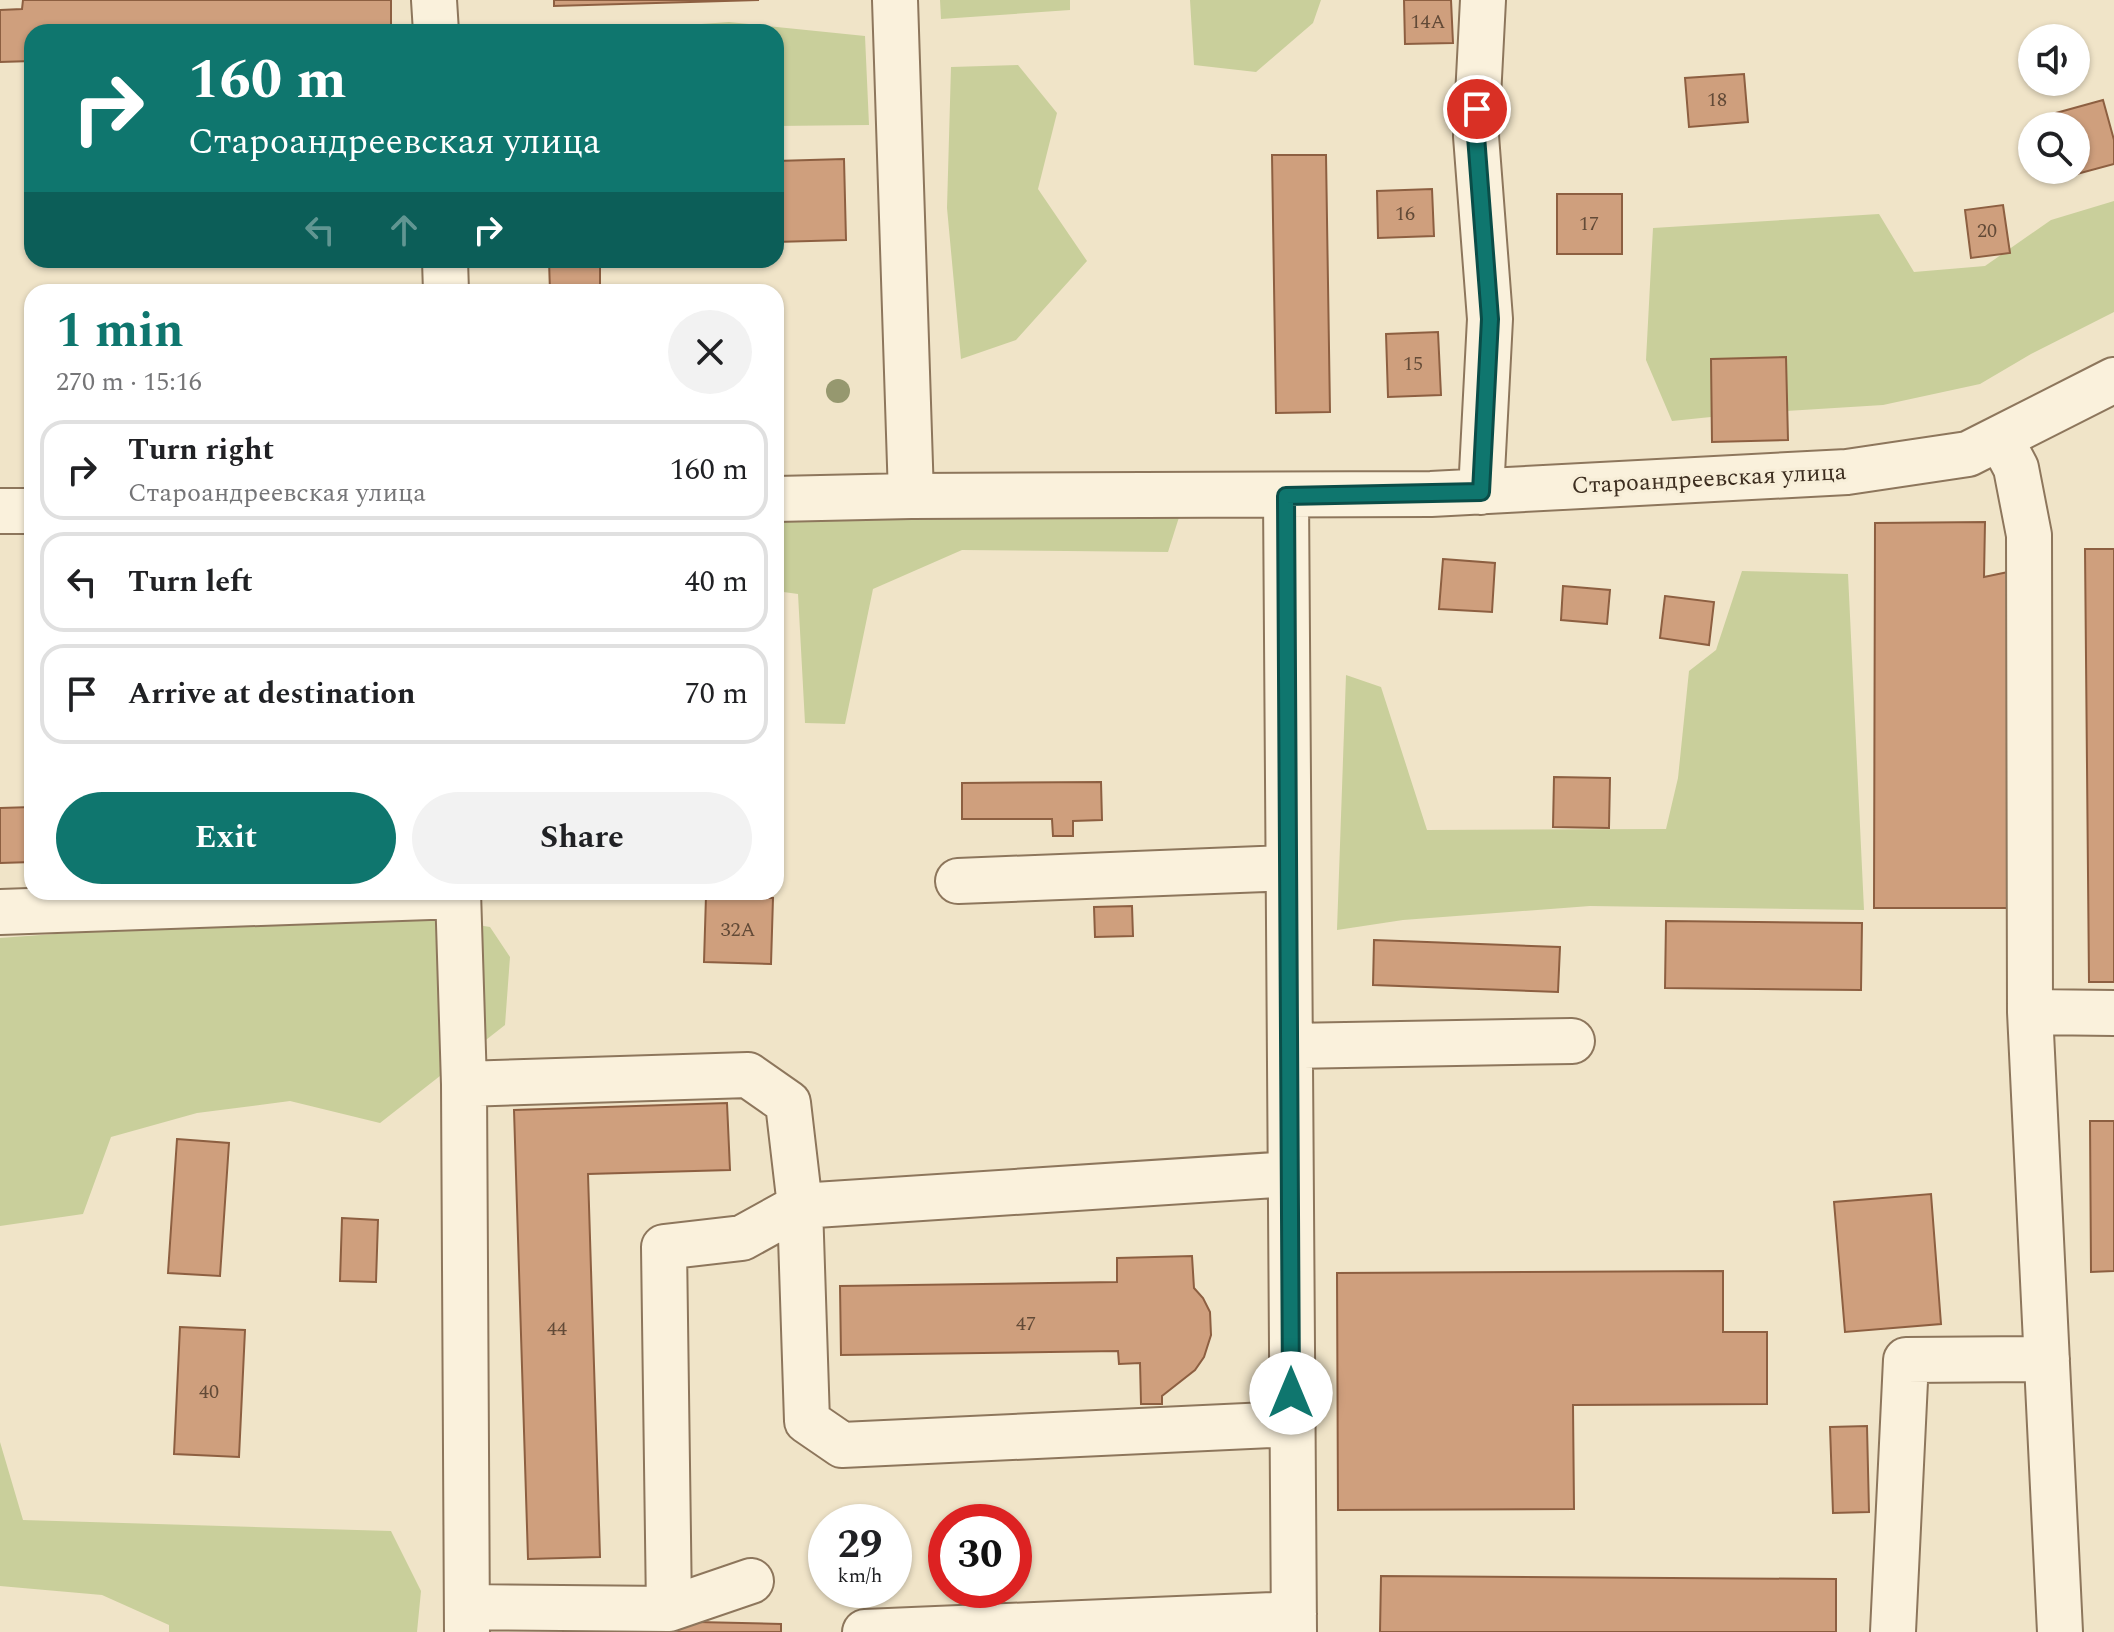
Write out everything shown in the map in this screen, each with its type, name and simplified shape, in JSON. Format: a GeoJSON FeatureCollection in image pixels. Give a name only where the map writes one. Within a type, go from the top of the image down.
{"type":"FeatureCollection","features":[{"type":"Feature","properties":{"kind":"street"},"geometry":{"type":"LineString","coordinates":[[434,0],[436,24]]}},
{"type":"Feature","properties":{"kind":"street"},"geometry":{"type":"LineString","coordinates":[[895,0],[911,496]]}},
{"type":"Feature","properties":{"kind":"street"},"geometry":{"type":"LineString","coordinates":[[1481,492],[1490,319],[1476,136],[1483,0]]}},
{"type":"Feature","properties":{"kind":"street","name":"Староандреевская улица"},"geometry":{"type":"LineString","coordinates":[[784,499],[1481,492],[1847,472],[1968,454],[2114,380]]}},
{"type":"Feature","properties":{"kind":"street"},"geometry":{"type":"LineString","coordinates":[[2000,438],[2016,468],[2029,535],[2030,1012],[2060,1632]]}},
{"type":"Feature","properties":{"kind":"street"},"geometry":{"type":"LineString","coordinates":[[865,1632],[1294,1623],[1286,496]]}},
{"type":"Feature","properties":{"kind":"street"},"geometry":{"type":"LineString","coordinates":[[0,511],[24,511]]}},
{"type":"Feature","properties":{"kind":"street"},"geometry":{"type":"LineString","coordinates":[[958,881],[1288,868]]}},
{"type":"Feature","properties":{"kind":"street"},"geometry":{"type":"LineString","coordinates":[[0,912],[305,900]]}},
{"type":"Feature","properties":{"kind":"street"},"geometry":{"type":"LineString","coordinates":[[458,900],[464,1084],[467,1619],[669,1609],[751,1581]]}},
{"type":"Feature","properties":{"kind":"street"},"geometry":{"type":"LineString","coordinates":[[2030,1012],[2114,1013]]}},
{"type":"Feature","properties":{"kind":"street"},"geometry":{"type":"LineString","coordinates":[[1290,1046],[1572,1041]]}},
{"type":"Feature","properties":{"kind":"street"},"geometry":{"type":"LineString","coordinates":[[464,1084],[748,1075],[788,1103],[800,1206],[807,1421],[842,1445],[1291,1424]]}},
{"type":"Feature","properties":{"kind":"street"},"geometry":{"type":"LineString","coordinates":[[669,1609],[664,1247],[742,1238],[800,1206],[1290,1174]]}},
{"type":"Feature","properties":{"kind":"street"},"geometry":{"type":"LineString","coordinates":[[1893,1632],[1906,1360],[2047,1359]]}},
{"type":"Feature","properties":{"kind":"green space"},"geometry":{"type":"Polygon","coordinates":[[[940,0],[1070,0],[1070,10],[941,19],[940,0]]]}},
{"type":"Feature","properties":{"kind":"green space"},"geometry":{"type":"Polygon","coordinates":[[[1190,0],[1321,0],[1313,23],[1256,72],[1194,65],[1190,0]]]}},
{"type":"Feature","properties":{"kind":"green space"},"geometry":{"type":"Polygon","coordinates":[[[729,22],[748,24],[701,24],[729,22]]]}},
{"type":"Feature","properties":{"kind":"green space"},"geometry":{"type":"Polygon","coordinates":[[[784,28],[865,36],[869,125],[784,126],[784,28]]]}},
{"type":"Feature","properties":{"kind":"green space"},"geometry":{"type":"Polygon","coordinates":[[[1018,65],[1057,113],[1038,189],[1087,261],[1016,340],[961,359],[947,208],[951,67],[1018,65]]]}},
{"type":"Feature","properties":{"kind":"green space"},"geometry":{"type":"Polygon","coordinates":[[[2114,201],[2114,312],[1980,384],[1883,405],[1672,421],[1646,360],[1653,228],[1879,214],[1914,272],[1985,266],[2051,220],[2114,201]]]}},
{"type":"Feature","properties":{"kind":"green space"},"geometry":{"type":"Polygon","coordinates":[[[1181,511],[1168,552],[962,550],[873,589],[845,724],[805,723],[798,594],[784,592],[784,518],[1181,511]]]}},
{"type":"Feature","properties":{"kind":"green space"},"geometry":{"type":"Polygon","coordinates":[[[1742,571],[1848,574],[1864,910],[1590,906],[1403,920],[1337,930],[1346,675],[1381,687],[1427,830],[1666,829],[1678,778],[1689,671],[1716,650],[1742,571]]]}},
{"type":"Feature","properties":{"kind":"green space"},"geometry":{"type":"Polygon","coordinates":[[[329,914],[422,916],[490,927],[510,957],[505,1025],[380,1123],[290,1101],[197,1113],[111,1137],[83,1214],[0,1226],[0,938],[329,914]]]}},
{"type":"Feature","properties":{"kind":"green space"},"geometry":{"type":"Polygon","coordinates":[[[0,1442],[23,1520],[391,1531],[421,1591],[417,1632],[169,1632],[169,1625],[102,1595],[0,1586],[0,1442]]]}},
{"type":"Feature","properties":{"kind":"building"},"geometry":{"type":"Polygon","coordinates":[[[23,0],[391,0],[391,24],[24,24],[24,61],[0,62],[0,10],[22,9],[23,0]]]}},
{"type":"Feature","properties":{"kind":"building"},"geometry":{"type":"Polygon","coordinates":[[[554,0],[759,0],[554,6],[554,0]]]}},
{"type":"Feature","properties":{"kind":"building"},"geometry":{"type":"Polygon","coordinates":[[[1404,0],[1451,0],[1453,43],[1405,44],[1404,0]]]}},
{"type":"Feature","properties":{"kind":"building"},"geometry":{"type":"Polygon","coordinates":[[[1744,74],[1748,122],[1689,127],[1685,78],[1744,74]]]}},
{"type":"Feature","properties":{"kind":"building"},"geometry":{"type":"Polygon","coordinates":[[[2103,100],[2114,140],[2114,164],[2090,170],[2090,112],[2060,112],[2103,100]]]}},
{"type":"Feature","properties":{"kind":"building"},"geometry":{"type":"Polygon","coordinates":[[[1272,155],[1326,155],[1330,412],[1276,413],[1272,155]]]}},
{"type":"Feature","properties":{"kind":"building"},"geometry":{"type":"Polygon","coordinates":[[[844,159],[846,240],[784,242],[784,161],[844,159]]]}},
{"type":"Feature","properties":{"kind":"building"},"geometry":{"type":"Polygon","coordinates":[[[1432,189],[1434,236],[1378,238],[1377,191],[1432,189]]]}},
{"type":"Feature","properties":{"kind":"building"},"geometry":{"type":"Polygon","coordinates":[[[1557,194],[1622,194],[1622,254],[1557,254],[1557,194]]]}},
{"type":"Feature","properties":{"kind":"building"},"geometry":{"type":"Polygon","coordinates":[[[2003,205],[2010,253],[1971,258],[1965,210],[2003,205]]]}},
{"type":"Feature","properties":{"kind":"building"},"geometry":{"type":"Polygon","coordinates":[[[549,268],[600,268],[600,284],[550,284],[549,268]]]}},
{"type":"Feature","properties":{"kind":"building"},"geometry":{"type":"Polygon","coordinates":[[[1438,332],[1441,395],[1388,397],[1386,334],[1438,332]]]}},
{"type":"Feature","properties":{"kind":"building"},"geometry":{"type":"Polygon","coordinates":[[[1786,357],[1788,440],[1712,442],[1711,359],[1786,357]]]}},
{"type":"Feature","properties":{"kind":"building"},"geometry":{"type":"Polygon","coordinates":[[[1985,522],[1984,577],[2008,572],[2007,908],[1874,908],[1875,523],[1985,522]]]}},
{"type":"Feature","properties":{"kind":"building"},"geometry":{"type":"Polygon","coordinates":[[[2085,549],[2114,549],[2114,982],[2089,982],[2085,549]]]}},
{"type":"Feature","properties":{"kind":"building"},"geometry":{"type":"Polygon","coordinates":[[[1443,559],[1495,563],[1492,612],[1439,609],[1443,559]]]}},
{"type":"Feature","properties":{"kind":"building"},"geometry":{"type":"Polygon","coordinates":[[[1563,586],[1610,590],[1607,624],[1561,620],[1563,586]]]}},
{"type":"Feature","properties":{"kind":"building"},"geometry":{"type":"Polygon","coordinates":[[[1665,596],[1714,602],[1709,645],[1660,638],[1665,596]]]}},
{"type":"Feature","properties":{"kind":"building"},"geometry":{"type":"Polygon","coordinates":[[[1554,777],[1610,778],[1609,828],[1553,827],[1554,777]]]}},
{"type":"Feature","properties":{"kind":"building"},"geometry":{"type":"Polygon","coordinates":[[[1101,782],[1102,820],[1073,821],[1073,836],[1053,836],[1052,819],[962,819],[962,783],[1101,782]]]}},
{"type":"Feature","properties":{"kind":"building"},"geometry":{"type":"Polygon","coordinates":[[[24,807],[24,862],[0,863],[0,808],[24,807]]]}},
{"type":"Feature","properties":{"kind":"building"},"geometry":{"type":"Polygon","coordinates":[[[706,900],[773,900],[771,964],[704,962],[706,900]]]}},
{"type":"Feature","properties":{"kind":"building"},"geometry":{"type":"Polygon","coordinates":[[[1132,906],[1133,936],[1095,937],[1094,907],[1132,906]]]}},
{"type":"Feature","properties":{"kind":"building"},"geometry":{"type":"Polygon","coordinates":[[[1666,921],[1862,923],[1861,990],[1665,988],[1666,921]]]}},
{"type":"Feature","properties":{"kind":"building"},"geometry":{"type":"Polygon","coordinates":[[[1374,940],[1560,947],[1558,992],[1373,985],[1374,940]]]}},
{"type":"Feature","properties":{"kind":"building"},"geometry":{"type":"Polygon","coordinates":[[[727,1103],[730,1170],[588,1174],[600,1557],[528,1559],[514,1110],[727,1103]]]}},
{"type":"Feature","properties":{"kind":"building"},"geometry":{"type":"Polygon","coordinates":[[[2090,1121],[2114,1121],[2114,1271],[2091,1272],[2090,1121]]]}},
{"type":"Feature","properties":{"kind":"building"},"geometry":{"type":"Polygon","coordinates":[[[177,1139],[229,1143],[220,1276],[168,1273],[177,1139]]]}},
{"type":"Feature","properties":{"kind":"building"},"geometry":{"type":"Polygon","coordinates":[[[1931,1194],[1941,1324],[1845,1332],[1834,1202],[1931,1194]]]}},
{"type":"Feature","properties":{"kind":"building"},"geometry":{"type":"Polygon","coordinates":[[[342,1218],[378,1220],[376,1282],[340,1281],[342,1218]]]}},
{"type":"Feature","properties":{"kind":"building"},"geometry":{"type":"Polygon","coordinates":[[[1192,1256],[1194,1288],[1210,1312],[1211,1335],[1204,1357],[1195,1370],[1162,1396],[1162,1404],[1141,1404],[1140,1363],[1119,1364],[1118,1351],[841,1355],[840,1286],[1117,1282],[1117,1258],[1192,1256]]]}},
{"type":"Feature","properties":{"kind":"building"},"geometry":{"type":"Polygon","coordinates":[[[1723,1271],[1723,1332],[1767,1332],[1767,1404],[1573,1405],[1574,1509],[1338,1510],[1337,1273],[1723,1271]]]}},
{"type":"Feature","properties":{"kind":"building"},"geometry":{"type":"Polygon","coordinates":[[[180,1327],[245,1330],[239,1457],[174,1454],[180,1327]]]}},
{"type":"Feature","properties":{"kind":"building"},"geometry":{"type":"Polygon","coordinates":[[[1867,1426],[1869,1512],[1833,1513],[1830,1427],[1867,1426]]]}},
{"type":"Feature","properties":{"kind":"building"},"geometry":{"type":"Polygon","coordinates":[[[1381,1576],[1836,1579],[1836,1632],[1380,1632],[1381,1576]]]}},
{"type":"Feature","properties":{"kind":"building"},"geometry":{"type":"Polygon","coordinates":[[[563,1619],[781,1624],[781,1632],[563,1632],[563,1619]]]}},
{"type":"Feature","properties":{"kind":"route"},"geometry":{"type":"LineString","coordinates":[[1291,1393],[1286,496],[1481,492],[1490,319],[1476,136],[1477,109]]}}]}
